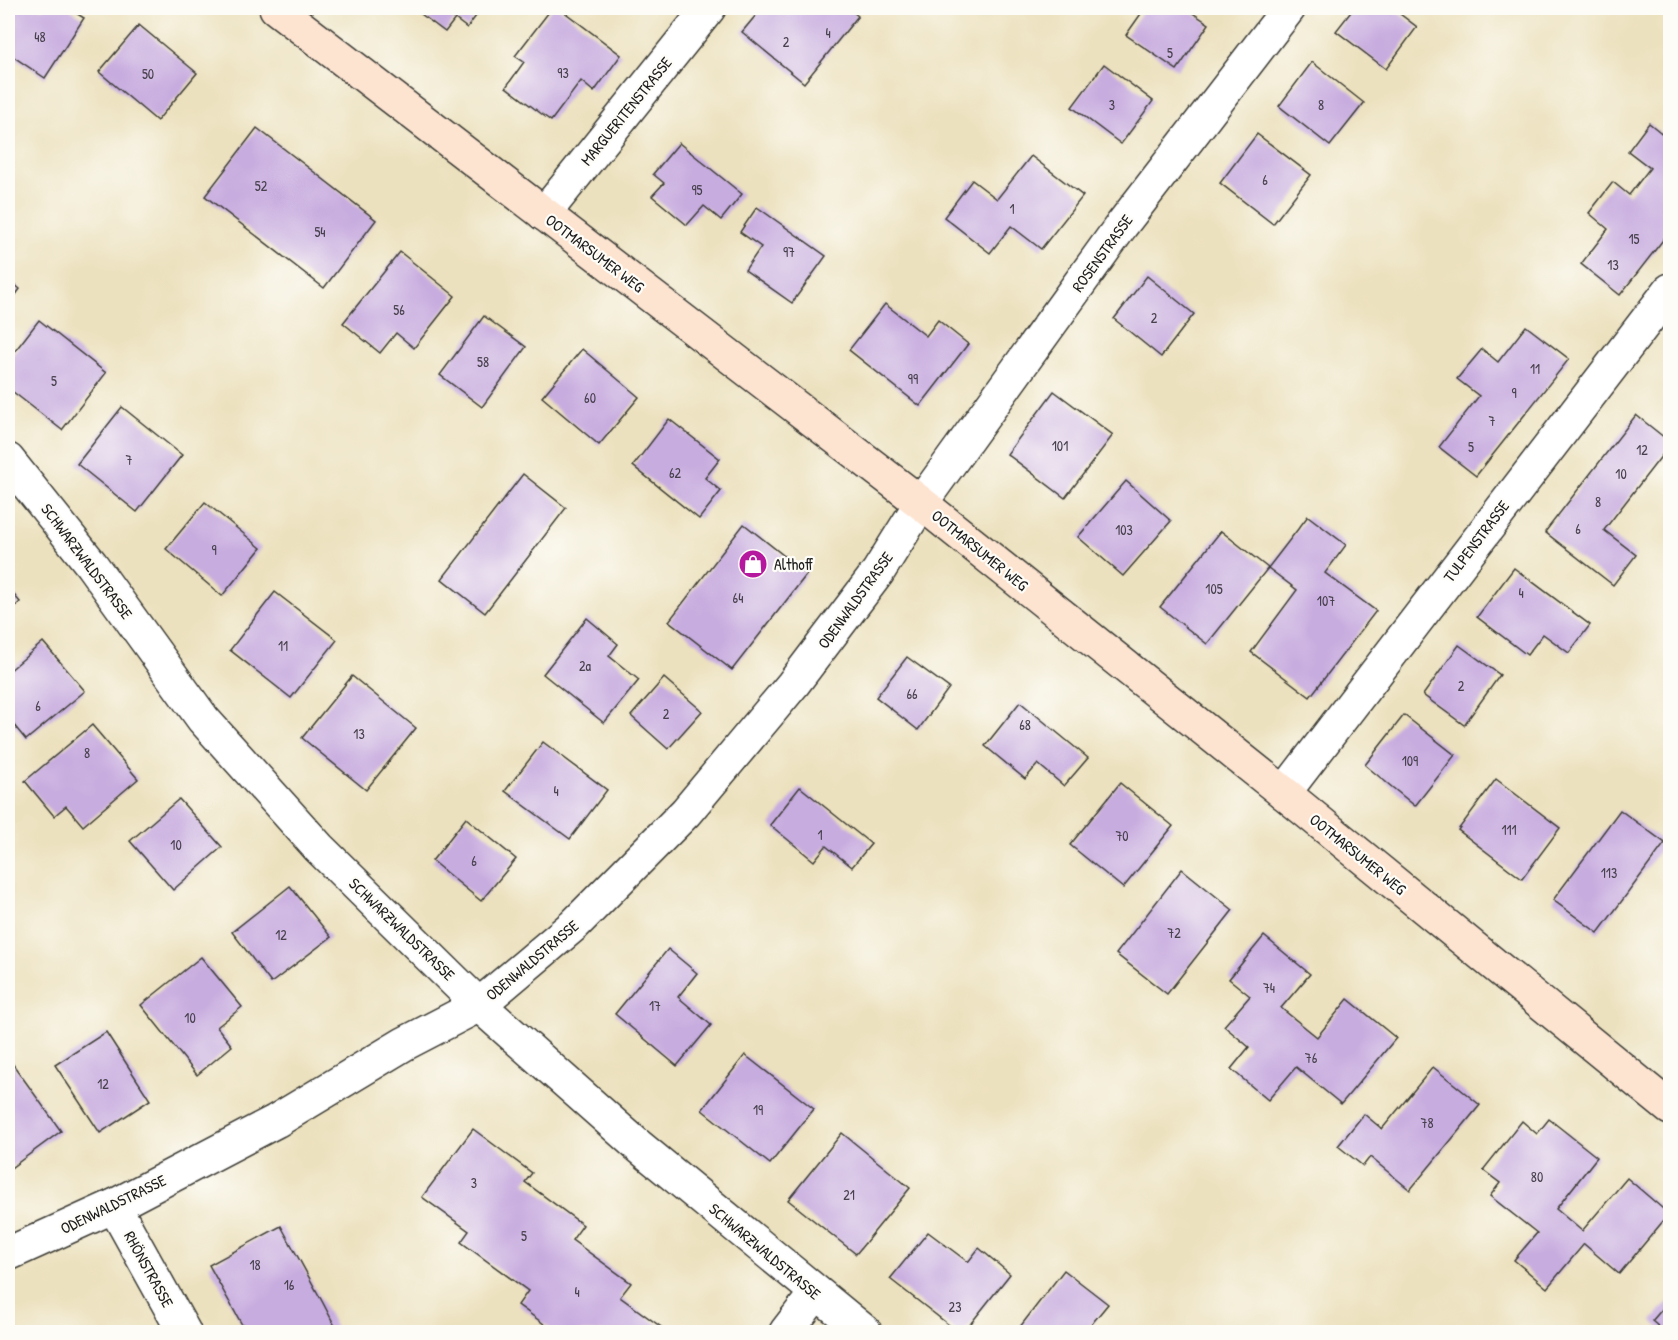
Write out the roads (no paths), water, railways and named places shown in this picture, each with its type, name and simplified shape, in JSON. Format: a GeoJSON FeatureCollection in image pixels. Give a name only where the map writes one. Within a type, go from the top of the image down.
{"type":"FeatureCollection","features":[{"type":"Feature","properties":{"kind":"street","name":"OOTMARSUMER WEG"},"geometry":{"type":"LineString","coordinates":[[276,8],[921,502],[1671,1108]]}},
{"type":"Feature","properties":{"kind":"street","name":"MARGUERITENSTRASSE"},"geometry":{"type":"LineString","coordinates":[[544,214],[709,8]]}},
{"type":"Feature","properties":{"kind":"street","name":"ROSENSTRASSE"},"geometry":{"type":"LineString","coordinates":[[921,502],[1121,226],[1289,8]]}},
{"type":"Feature","properties":{"kind":"street","name":"TULPENSTRASSE"},"geometry":{"type":"LineString","coordinates":[[1284,793],[1671,290]]}},
{"type":"Feature","properties":{"kind":"street","name":"SCHWARZWALDSTRASSE"},"geometry":{"type":"LineString","coordinates":[[8,460],[91,564],[203,719],[319,848],[479,1005],[636,1144],[865,1332]]}},
{"type":"Feature","properties":{"kind":"street","name":"ODENWALDSTRASSE"},"geometry":{"type":"LineString","coordinates":[[8,1254],[114,1206],[276,1121],[404,1044],[479,1005],[574,926],[686,812],[793,684],[878,573],[921,502]]}},
{"type":"Feature","properties":{"kind":"street","name":"RHÖNSTRASSE"},"geometry":{"type":"LineString","coordinates":[[114,1206],[184,1332]]}},
{"type":"Feature","properties":{"kind":"street"},"geometry":{"type":"LineString","coordinates":[[786,1332],[816,1293]]}},
{"type":"Feature","properties":{"kind":"place","name":"Althoff"},"geometry":{"type":"Point","coordinates":[753,564]}}]}
